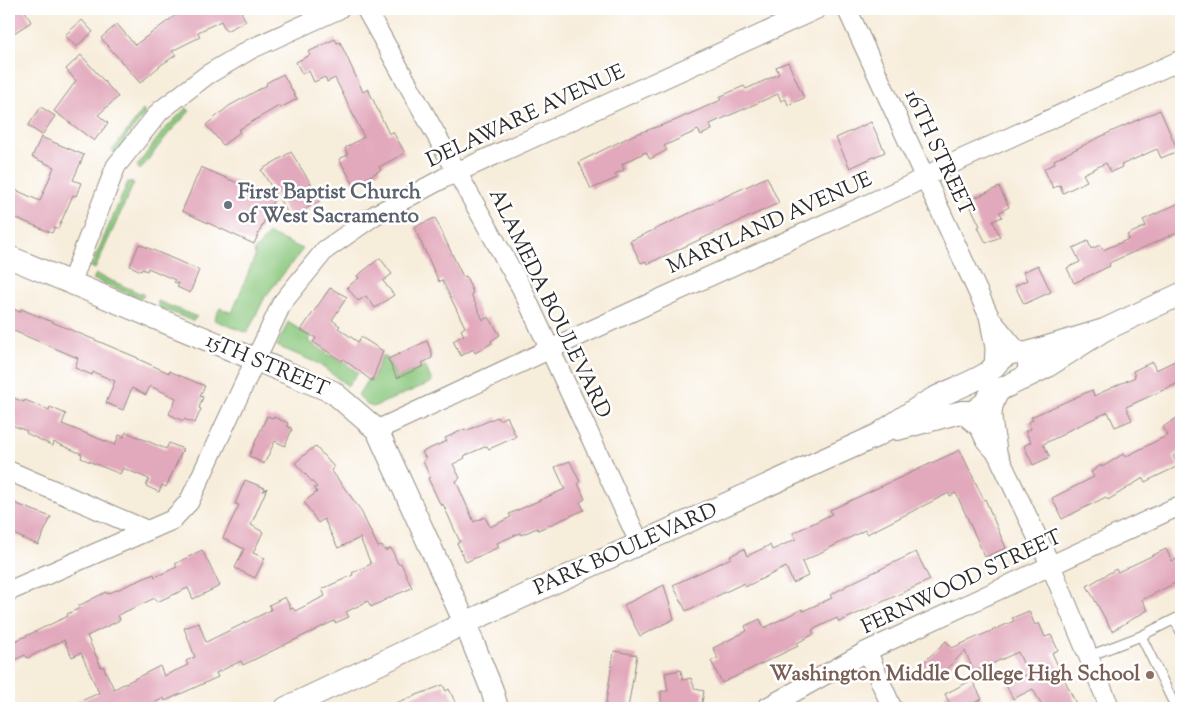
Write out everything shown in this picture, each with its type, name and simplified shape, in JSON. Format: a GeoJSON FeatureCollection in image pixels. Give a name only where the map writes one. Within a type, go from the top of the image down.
{"type":"FeatureCollection","features":[{"type":"Feature","properties":{"kind":"street"},"geometry":{"type":"LineString","coordinates":[[71,283],[116,166],[160,111],[207,75],[251,49],[339,9]]}},
{"type":"Feature","properties":{"kind":"street","name":"ALAMEDA BOULEVARD"},"geometry":{"type":"LineString","coordinates":[[366,9],[522,289],[640,544]]}},
{"type":"Feature","properties":{"kind":"street","name":"DELAWARE AVENUE"},"geometry":{"type":"LineString","coordinates":[[9,592],[172,520],[189,502],[282,303],[325,250],[375,215],[444,178],[817,9]]}},
{"type":"Feature","properties":{"kind":"street","name":"16TH STREET"},"geometry":{"type":"LineString","coordinates":[[847,9],[988,316]]}},
{"type":"Feature","properties":{"kind":"street","name":"MARYLAND AVENUE"},"geometry":{"type":"LineString","coordinates":[[377,430],[1181,60]]}},
{"type":"Feature","properties":{"kind":"street","name":"15TH STREET"},"geometry":{"type":"LineString","coordinates":[[9,257],[333,392],[377,430],[465,623],[492,690],[497,708]]}},
{"type":"Feature","properties":{"kind":"street"},"geometry":{"type":"LineString","coordinates":[[1006,379],[1046,368],[1104,330],[1181,294]]}},
{"type":"Feature","properties":{"kind":"street"},"geometry":{"type":"LineString","coordinates":[[878,435],[961,412],[973,412],[984,404],[1006,379],[1029,372],[1029,359],[1020,352],[988,316]]}},
{"type":"Feature","properties":{"kind":"street"},"geometry":{"type":"LineString","coordinates":[[988,316],[995,348],[1006,379],[994,403],[991,418],[996,437],[997,453]]}},
{"type":"Feature","properties":{"kind":"street"},"geometry":{"type":"LineString","coordinates":[[1006,379],[999,361],[1007,354],[1104,330]]}},
{"type":"Feature","properties":{"kind":"street","name":"PARK BOULEVARD"},"geometry":{"type":"LineString","coordinates":[[289,708],[465,623],[878,435],[932,400],[962,386],[1006,379]]}},
{"type":"Feature","properties":{"kind":"street"},"geometry":{"type":"LineString","coordinates":[[962,386],[956,395],[956,403],[961,412],[980,428],[986,441],[997,453],[1051,566],[1110,708]]}},
{"type":"Feature","properties":{"kind":"street"},"geometry":{"type":"LineString","coordinates":[[9,470],[146,530]]}},
{"type":"Feature","properties":{"kind":"street","name":"FERNWOOD STREET"},"geometry":{"type":"LineString","coordinates":[[766,708],[867,651],[1181,505]]}},
{"type":"Feature","properties":{"kind":"street"},"geometry":{"type":"LineString","coordinates":[[867,651],[892,708]]}},
{"type":"Feature","properties":{"kind":"lane"},"geometry":{"type":"LineString","coordinates":[[1089,656],[1141,636],[1178,618],[1181,632]]}},
{"type":"Feature","properties":{"kind":"lane"},"geometry":{"type":"LineString","coordinates":[[1141,636],[1176,708]]}},
{"type":"Feature","properties":{"kind":"green space"},"geometry":{"type":"Polygon","coordinates":[[[186,108],[190,111],[168,134],[140,170],[137,166],[164,130],[186,108]]]}},
{"type":"Feature","properties":{"kind":"green space"},"geometry":{"type":"Polygon","coordinates":[[[143,110],[145,114],[116,153],[112,151],[143,110]]]}},
{"type":"Feature","properties":{"kind":"green space"},"geometry":{"type":"Polygon","coordinates":[[[128,182],[134,183],[95,269],[91,267],[128,182]]]}},
{"type":"Feature","properties":{"kind":"green space"},"geometry":{"type":"Polygon","coordinates":[[[269,234],[303,249],[265,297],[247,333],[214,320],[220,308],[232,313],[255,256],[254,251],[269,234]]]}},
{"type":"Feature","properties":{"kind":"green space"},"geometry":{"type":"Polygon","coordinates":[[[96,274],[144,295],[141,299],[93,279],[96,274]]]}},
{"type":"Feature","properties":{"kind":"green space"},"geometry":{"type":"Polygon","coordinates":[[[158,301],[197,317],[193,321],[158,307],[158,301]]]}},
{"type":"Feature","properties":{"kind":"green space"},"geometry":{"type":"Polygon","coordinates":[[[288,322],[311,337],[308,341],[342,363],[344,362],[358,373],[348,386],[317,363],[277,346],[288,322]]]}},
{"type":"Feature","properties":{"kind":"green space"},"geometry":{"type":"Polygon","coordinates":[[[382,356],[386,356],[397,378],[425,365],[432,382],[373,407],[367,405],[358,395],[368,379],[372,381],[382,356]]]}},
{"type":"Feature","properties":{"kind":"building"},"geometry":{"type":"Polygon","coordinates":[[[9,9],[24,9],[31,22],[14,33],[9,23],[9,9]]]}},
{"type":"Feature","properties":{"kind":"building"},"geometry":{"type":"Polygon","coordinates":[[[189,9],[247,9],[241,12],[246,21],[226,31],[221,21],[198,32],[200,37],[172,51],[176,55],[140,83],[101,38],[117,24],[135,45],[176,15],[189,9]]]}},
{"type":"Feature","properties":{"kind":"building"},"geometry":{"type":"Polygon","coordinates":[[[82,20],[93,32],[76,47],[65,35],[82,20]]]}},
{"type":"Feature","properties":{"kind":"building"},"geometry":{"type":"Polygon","coordinates":[[[335,39],[337,43],[340,42],[363,92],[368,89],[389,134],[393,132],[405,153],[379,167],[381,170],[354,185],[339,159],[348,155],[345,148],[364,137],[335,78],[327,82],[325,77],[314,82],[309,71],[302,74],[296,62],[310,55],[308,52],[335,39]]]}},
{"type":"Feature","properties":{"kind":"building"},"geometry":{"type":"Polygon","coordinates":[[[81,55],[118,97],[98,115],[108,123],[94,141],[54,111],[76,81],[66,69],[81,55]]]}},
{"type":"Feature","properties":{"kind":"building"},"geometry":{"type":"Polygon","coordinates":[[[788,62],[804,98],[788,105],[786,99],[781,101],[778,94],[710,124],[712,130],[701,135],[698,130],[664,146],[667,150],[650,159],[646,152],[622,164],[624,170],[615,174],[617,178],[591,189],[579,162],[633,135],[674,121],[721,100],[719,97],[744,86],[746,89],[779,74],[776,67],[788,62]]]}},
{"type":"Feature","properties":{"kind":"building"},"geometry":{"type":"Polygon","coordinates":[[[283,74],[297,99],[280,108],[279,106],[238,130],[240,132],[223,145],[206,125],[229,106],[283,74]]]}},
{"type":"Feature","properties":{"kind":"building"},"geometry":{"type":"Polygon","coordinates":[[[41,107],[55,116],[42,135],[28,126],[41,107]]]}},
{"type":"Feature","properties":{"kind":"building"},"geometry":{"type":"Polygon","coordinates":[[[1160,110],[1178,151],[1161,158],[1157,149],[1121,165],[1122,167],[1111,172],[1106,163],[1083,174],[1087,181],[1063,193],[1060,185],[1053,188],[1044,169],[1055,163],[1054,160],[1160,110]]]}},
{"type":"Feature","properties":{"kind":"building"},"geometry":{"type":"Polygon","coordinates":[[[871,122],[885,152],[850,168],[836,138],[871,122]]]}},
{"type":"Feature","properties":{"kind":"building"},"geometry":{"type":"Polygon","coordinates":[[[41,137],[84,155],[73,180],[81,183],[76,196],[73,195],[58,229],[55,227],[52,233],[9,215],[9,187],[40,201],[54,167],[32,157],[41,137]]]}},
{"type":"Feature","properties":{"kind":"building"},"geometry":{"type":"Polygon","coordinates":[[[291,152],[321,200],[291,218],[261,170],[291,152]]]}},
{"type":"Feature","properties":{"kind":"building","name":"First Baptist Church of West Sacramento"},"geometry":{"type":"Polygon","coordinates":[[[201,167],[274,199],[254,244],[182,211],[201,167]]]}},
{"type":"Feature","properties":{"kind":"building"},"geometry":{"type":"Polygon","coordinates":[[[767,177],[779,203],[647,264],[646,261],[641,263],[630,241],[767,177]]]}},
{"type":"Feature","properties":{"kind":"building"},"geometry":{"type":"Polygon","coordinates":[[[999,187],[1009,207],[1000,212],[1002,217],[993,221],[1000,237],[986,243],[968,201],[999,187]]]}},
{"type":"Feature","properties":{"kind":"building"},"geometry":{"type":"Polygon","coordinates":[[[1181,202],[1181,231],[1109,263],[1110,266],[1074,283],[1067,268],[1080,262],[1073,248],[1088,241],[1091,249],[1100,245],[1103,250],[1129,239],[1127,235],[1146,226],[1143,220],[1181,202]]]}},
{"type":"Feature","properties":{"kind":"building"},"geometry":{"type":"Polygon","coordinates":[[[435,218],[463,277],[466,276],[473,293],[471,294],[483,320],[489,317],[500,335],[491,341],[492,343],[475,353],[473,349],[461,356],[453,341],[464,335],[461,330],[465,327],[442,280],[439,282],[414,227],[435,218]]]}},
{"type":"Feature","properties":{"kind":"building"},"geometry":{"type":"Polygon","coordinates":[[[139,244],[199,270],[190,293],[177,287],[179,284],[174,282],[175,280],[148,268],[147,271],[142,269],[141,271],[130,266],[139,244]]]}},
{"type":"Feature","properties":{"kind":"building"},"geometry":{"type":"Polygon","coordinates":[[[380,258],[392,274],[383,281],[394,295],[375,308],[366,296],[358,301],[347,287],[359,278],[357,276],[380,258]]]}},
{"type":"Feature","properties":{"kind":"building"},"geometry":{"type":"Polygon","coordinates":[[[1038,265],[1051,292],[1024,304],[1015,286],[1027,280],[1023,272],[1038,265]]]}},
{"type":"Feature","properties":{"kind":"building"},"geometry":{"type":"Polygon","coordinates":[[[330,288],[347,297],[332,320],[340,326],[338,328],[358,342],[361,337],[383,351],[372,381],[343,359],[342,361],[313,342],[316,338],[301,330],[330,288]]]}},
{"type":"Feature","properties":{"kind":"building"},"geometry":{"type":"Polygon","coordinates":[[[9,307],[20,312],[21,309],[169,373],[169,371],[205,386],[200,396],[203,397],[199,408],[201,409],[195,423],[184,419],[183,421],[169,414],[176,398],[150,386],[146,395],[132,388],[123,410],[106,403],[115,381],[93,372],[92,375],[75,368],[78,358],[9,329],[9,307]]]}},
{"type":"Feature","properties":{"kind":"building"},"geometry":{"type":"Polygon","coordinates":[[[427,341],[432,358],[422,363],[424,366],[397,378],[388,359],[427,341]]]}},
{"type":"Feature","properties":{"kind":"building"},"geometry":{"type":"Polygon","coordinates":[[[1181,358],[1181,382],[1126,407],[1132,420],[1115,427],[1108,412],[1043,444],[1050,457],[1033,465],[1024,446],[1031,442],[1025,431],[1031,429],[1028,422],[1033,420],[1031,417],[1092,390],[1094,396],[1135,377],[1133,371],[1152,362],[1156,370],[1181,358]]]}},
{"type":"Feature","properties":{"kind":"building"},"geometry":{"type":"Polygon","coordinates":[[[9,396],[24,402],[25,400],[49,410],[50,407],[66,414],[62,424],[115,445],[119,435],[124,437],[126,432],[166,449],[169,443],[183,449],[166,487],[162,485],[159,492],[146,486],[149,479],[123,468],[120,474],[81,458],[82,454],[54,442],[53,446],[26,433],[27,431],[9,424],[9,396]]]}},
{"type":"Feature","properties":{"kind":"building"},"geometry":{"type":"Polygon","coordinates":[[[1181,415],[1181,456],[1179,452],[1173,456],[1178,466],[1145,482],[1143,478],[1108,500],[1106,497],[1062,519],[1052,498],[1094,477],[1091,472],[1101,465],[1102,467],[1123,454],[1125,457],[1168,435],[1163,427],[1181,415]]]}},
{"type":"Feature","properties":{"kind":"building"},"geometry":{"type":"Polygon","coordinates":[[[267,416],[288,423],[287,426],[292,429],[285,446],[275,441],[264,464],[249,456],[267,416]]]}},
{"type":"Feature","properties":{"kind":"building"},"geometry":{"type":"Polygon","coordinates":[[[507,416],[516,437],[489,449],[487,446],[464,456],[465,458],[453,464],[460,478],[456,481],[474,522],[485,517],[490,527],[511,517],[509,514],[565,489],[555,467],[570,461],[580,482],[578,483],[585,499],[580,502],[584,510],[538,530],[537,528],[521,535],[520,533],[497,543],[499,547],[466,562],[457,543],[460,542],[443,504],[441,506],[428,478],[430,477],[423,461],[426,459],[422,452],[447,441],[445,438],[465,429],[466,431],[497,417],[499,420],[507,416]]]}},
{"type":"Feature","properties":{"kind":"building"},"geometry":{"type":"Polygon","coordinates":[[[315,446],[334,467],[331,470],[360,509],[378,547],[382,546],[385,551],[391,548],[398,564],[401,563],[412,588],[371,607],[368,601],[346,612],[349,617],[335,623],[334,621],[243,665],[241,661],[216,673],[218,677],[165,701],[164,698],[144,708],[65,708],[99,693],[81,653],[72,657],[64,640],[27,658],[25,655],[9,663],[9,644],[68,616],[67,614],[80,608],[78,606],[106,592],[107,594],[154,574],[155,577],[177,567],[175,564],[202,550],[220,586],[193,599],[188,588],[157,602],[155,598],[118,615],[120,620],[87,636],[101,667],[103,666],[114,689],[160,666],[164,676],[188,665],[186,661],[195,657],[184,628],[199,623],[206,642],[271,610],[269,605],[285,597],[291,609],[293,608],[295,611],[325,596],[322,589],[353,575],[352,573],[371,564],[360,538],[338,548],[324,519],[318,523],[304,502],[317,492],[314,488],[317,487],[295,463],[315,446]]]}},
{"type":"Feature","properties":{"kind":"building"},"geometry":{"type":"Polygon","coordinates":[[[960,450],[985,499],[1006,548],[985,557],[956,493],[950,496],[949,493],[867,534],[865,530],[802,562],[808,576],[793,583],[786,567],[745,587],[744,583],[686,611],[673,585],[731,558],[730,556],[744,549],[747,556],[770,545],[772,550],[796,539],[793,533],[832,514],[830,510],[960,450]]]}},
{"type":"Feature","properties":{"kind":"building"},"geometry":{"type":"Polygon","coordinates":[[[245,480],[265,488],[263,492],[267,488],[251,525],[263,532],[253,553],[265,558],[255,578],[235,568],[244,549],[223,538],[239,505],[235,504],[245,480]]]}},
{"type":"Feature","properties":{"kind":"building"},"geometry":{"type":"Polygon","coordinates":[[[9,501],[51,517],[38,545],[9,532],[9,501]]]}},
{"type":"Feature","properties":{"kind":"building"},"geometry":{"type":"Polygon","coordinates":[[[1166,549],[1172,561],[1181,557],[1181,580],[1142,600],[1148,610],[1112,631],[1087,586],[1116,569],[1118,572],[1166,549]]]}},
{"type":"Feature","properties":{"kind":"building"},"geometry":{"type":"Polygon","coordinates":[[[916,552],[930,580],[839,622],[837,618],[812,630],[814,634],[797,643],[798,646],[722,683],[711,661],[718,658],[713,648],[747,631],[745,626],[760,619],[764,628],[802,609],[803,611],[832,598],[830,595],[845,586],[916,552]]]}},
{"type":"Feature","properties":{"kind":"building"},"geometry":{"type":"Polygon","coordinates":[[[664,585],[674,619],[640,636],[624,605],[664,585]]]}},
{"type":"Feature","properties":{"kind":"building"},"geometry":{"type":"Polygon","coordinates":[[[1029,611],[1035,625],[1039,623],[1045,637],[1051,635],[1058,650],[1052,653],[1078,708],[1043,708],[1033,689],[1013,699],[1006,685],[1028,674],[1018,652],[974,672],[965,651],[936,679],[922,664],[946,641],[952,648],[1014,621],[1012,618],[1029,611]]]}},
{"type":"Feature","properties":{"kind":"building"},"geometry":{"type":"Polygon","coordinates":[[[614,651],[637,655],[628,708],[605,708],[614,651]]]}},
{"type":"Feature","properties":{"kind":"building"},"geometry":{"type":"Polygon","coordinates":[[[681,670],[683,680],[691,678],[695,689],[704,691],[701,708],[661,708],[661,691],[668,691],[665,673],[681,670]]]}},
{"type":"Feature","properties":{"kind":"building"},"geometry":{"type":"Polygon","coordinates":[[[972,680],[982,699],[974,703],[978,708],[952,708],[945,694],[972,680]]]}},
{"type":"Feature","properties":{"kind":"building"},"geometry":{"type":"Polygon","coordinates":[[[443,685],[446,691],[449,689],[458,708],[383,708],[443,685]]]}},
{"type":"Feature","properties":{"kind":"place","name":"First Baptist Church of West Sacramento"},"geometry":{"type":"Point","coordinates":[228,205]}},
{"type":"Feature","properties":{"kind":"place","name":"Washington Middle College High School"},"geometry":{"type":"Point","coordinates":[1150,675]}}]}
